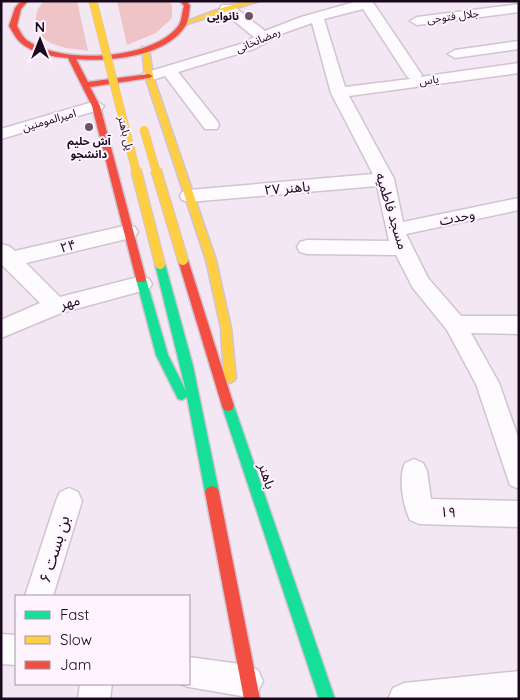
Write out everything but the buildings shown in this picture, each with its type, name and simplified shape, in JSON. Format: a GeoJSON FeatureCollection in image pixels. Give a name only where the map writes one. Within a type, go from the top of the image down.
{"type":"FeatureCollection","features":[{"type":"Feature","properties":{"kind":"main road","name":"پل باهنر"},"geometry":{"type":"LineString","coordinates":[[93,1],[187,366],[201,433]]}},
{"type":"Feature","properties":{"kind":"main road"},"geometry":{"type":"LineString","coordinates":[[182,24],[187,6],[183,1]]}},
{"type":"Feature","properties":{"kind":"main road"},"geometry":{"type":"LineString","coordinates":[[22,4],[13,26],[25,43],[45,53],[72,58],[110,57],[145,49],[168,38],[182,24],[234,4],[256,1]]}},
{"type":"Feature","properties":{"kind":"main road"},"geometry":{"type":"LineString","coordinates":[[1,15],[22,4]]}},
{"type":"Feature","properties":{"kind":"main road"},"geometry":{"type":"LineString","coordinates":[[9,44],[25,43]]}},
{"type":"Feature","properties":{"kind":"main road"},"geometry":{"type":"LineString","coordinates":[[118,43],[132,90]]}},
{"type":"Feature","properties":{"kind":"main road"},"geometry":{"type":"LineString","coordinates":[[145,49],[149,76],[212,260],[226,328],[233,419]]}},
{"type":"Feature","properties":{"kind":"main road"},"geometry":{"type":"LineString","coordinates":[[72,58],[96,106],[162,355],[201,433],[249,690]]}},
{"type":"Feature","properties":{"kind":"main road"},"geometry":{"type":"LineString","coordinates":[[86,85],[149,76]]}},
{"type":"Feature","properties":{"kind":"main road","name":"پل باهنر"},"geometry":{"type":"LineString","coordinates":[[141,118],[183,260]]}},
{"type":"Feature","properties":{"kind":"main road","name":"باهنر"},"geometry":{"type":"LineString","coordinates":[[183,260],[250,475],[327,699]]}},
{"type":"Feature","properties":{"kind":"street"},"geometry":{"type":"LineString","coordinates":[[365,2],[414,75]]}},
{"type":"Feature","properties":{"kind":"street","name":"رمضانخانی"},"geometry":{"type":"LineString","coordinates":[[149,76],[249,46],[263,37],[365,2]]}},
{"type":"Feature","properties":{"kind":"street"},"geometry":{"type":"LineString","coordinates":[[234,4],[263,37]]}},
{"type":"Feature","properties":{"kind":"street","name":"جلال فتوحی"},"geometry":{"type":"LineString","coordinates":[[417,21],[519,8]]}},
{"type":"Feature","properties":{"kind":"street","name":"مسجد فاطمیه"},"geometry":{"type":"LineString","coordinates":[[317,17],[339,94],[385,179],[399,239],[420,283],[455,324],[487,382],[513,444],[519,477]]}},
{"type":"Feature","properties":{"kind":"street"},"geometry":{"type":"LineString","coordinates":[[455,54],[519,46]]}},
{"type":"Feature","properties":{"kind":"street","name":"یاس"},"geometry":{"type":"LineString","coordinates":[[339,94],[519,68]]}},
{"type":"Feature","properties":{"kind":"street"},"geometry":{"type":"LineString","coordinates":[[169,71],[211,124]]}},
{"type":"Feature","properties":{"kind":"street","name":"امیرالمومنین"},"geometry":{"type":"LineString","coordinates":[[1,134],[96,106]]}},
{"type":"Feature","properties":{"kind":"street","name":"باهنر ۲۷"},"geometry":{"type":"LineString","coordinates":[[189,196],[385,179]]}},
{"type":"Feature","properties":{"kind":"street","name":"وحدت"},"geometry":{"type":"LineString","coordinates":[[307,247],[399,239],[519,204]]}},
{"type":"Feature","properties":{"kind":"street","name":"۲۴"},"geometry":{"type":"LineString","coordinates":[[5,255],[128,232]]}},
{"type":"Feature","properties":{"kind":"street"},"geometry":{"type":"LineString","coordinates":[[5,255],[56,306]]}},
{"type":"Feature","properties":{"kind":"street","name":"مهر"},"geometry":{"type":"LineString","coordinates":[[1,329],[56,306],[142,284]]}},
{"type":"Feature","properties":{"kind":"street"},"geometry":{"type":"LineString","coordinates":[[455,324],[519,325]]}},
{"type":"Feature","properties":{"kind":"street","name":"۱۹"},"geometry":{"type":"LineString","coordinates":[[414,471],[419,512],[519,514]]}},
{"type":"Feature","properties":{"kind":"street","name":"بن بست ۶"},"geometry":{"type":"LineString","coordinates":[[40,595],[68,501]]}},
{"type":"Feature","properties":{"kind":"street"},"geometry":{"type":"LineString","coordinates":[[1,649],[15,650]]}},
{"type":"Feature","properties":{"kind":"street"},"geometry":{"type":"LineString","coordinates":[[190,672],[249,690]]}},
{"type":"Feature","properties":{"kind":"street"},"geometry":{"type":"LineString","coordinates":[[94,699],[96,685]]}},
{"type":"Feature","properties":{"kind":"street"},"geometry":{"type":"LineString","coordinates":[[404,699],[519,687]]}},
{"type":"Feature","properties":{"kind":"shaded area"},"geometry":{"type":"Polygon","coordinates":[[[44,1],[77,1],[88,51],[60,46],[49,42],[43,37],[36,26],[36,20],[39,7],[44,1]]]}},
{"type":"Feature","properties":{"kind":"shaded area"},"geometry":{"type":"Polygon","coordinates":[[[117,1],[169,1],[172,5],[172,18],[156,33],[127,45],[117,1]]]}},
{"type":"Feature","properties":{"kind":"traffic: fast"},"geometry":{"type":"LineString","coordinates":[[160,264],[187,366],[212,492]]}},
{"type":"Feature","properties":{"kind":"traffic: fast"},"geometry":{"type":"LineString","coordinates":[[141,279],[162,355],[182,395]]}},
{"type":"Feature","properties":{"kind":"traffic: fast"},"geometry":{"type":"LineString","coordinates":[[228,406],[327,699]]}},
{"type":"Feature","properties":{"kind":"traffic: slow"},"geometry":{"type":"LineString","coordinates":[[93,1],[160,264]]}},
{"type":"Feature","properties":{"kind":"traffic: slow"},"geometry":{"type":"LineString","coordinates":[[182,24],[227,8],[256,1]]}},
{"type":"Feature","properties":{"kind":"traffic: slow"},"geometry":{"type":"LineString","coordinates":[[145,49],[149,76],[211,260],[226,328],[230,378]]}},
{"type":"Feature","properties":{"kind":"traffic: slow"},"geometry":{"type":"LineString","coordinates":[[144,130],[183,260]]}},
{"type":"Feature","properties":{"kind":"traffic: jam"},"geometry":{"type":"LineString","coordinates":[[25,1],[18,8],[13,26],[22,40],[43,51],[86,58],[132,54],[170,38],[183,23],[187,6],[183,1]]}},
{"type":"Feature","properties":{"kind":"traffic: jam"},"geometry":{"type":"LineString","coordinates":[[72,58],[96,106],[141,279]]}},
{"type":"Feature","properties":{"kind":"traffic: jam"},"geometry":{"type":"LineString","coordinates":[[86,85],[149,76]]}},
{"type":"Feature","properties":{"kind":"traffic: jam"},"geometry":{"type":"LineString","coordinates":[[183,260],[228,406]]}},
{"type":"Feature","properties":{"kind":"traffic: jam"},"geometry":{"type":"LineString","coordinates":[[212,492],[252,699]]}},
{"type":"Feature","properties":{"kind":"place","name":"نانوایی"},"geometry":{"type":"Point","coordinates":[249,16]}},
{"type":"Feature","properties":{"kind":"place","name":"آش حلیم دانشجو"},"geometry":{"type":"Point","coordinates":[89,127]}}]}
